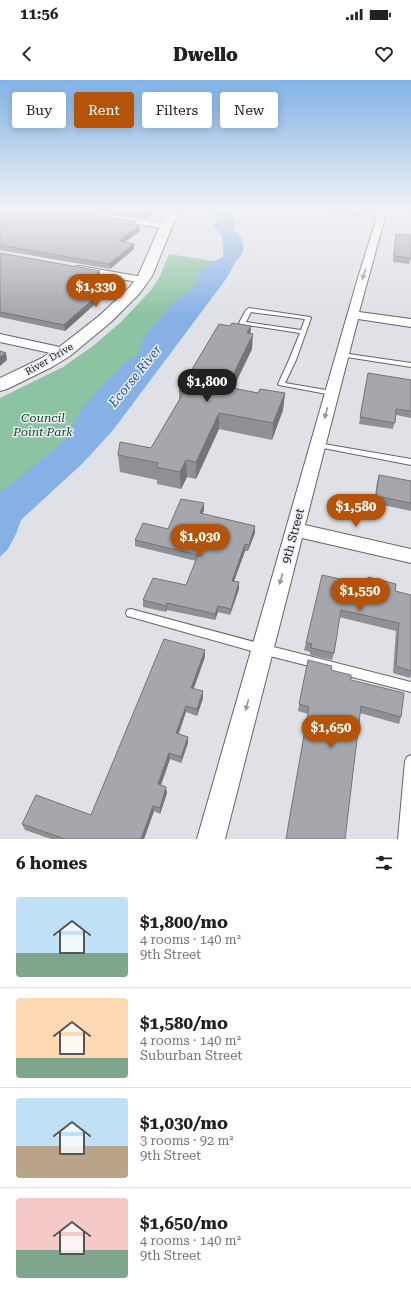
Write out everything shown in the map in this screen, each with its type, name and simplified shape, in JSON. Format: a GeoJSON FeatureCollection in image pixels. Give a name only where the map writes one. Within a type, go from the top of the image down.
{"type":"FeatureCollection","features":[{"type":"Feature","properties":{"kind":"street","name":"River Drive"},"geometry":{"type":"LineString","coordinates":[[0,385],[46,363],[64,352],[105,319],[135,290],[143,280],[158,245]]}},
{"type":"Feature","properties":{"kind":"street","name":"9th Street"},"geometry":{"type":"LineString","coordinates":[[211,839],[373,245]]}},
{"type":"Feature","properties":{"kind":"street"},"geometry":{"type":"LineString","coordinates":[[68,267],[143,280]]}},
{"type":"Feature","properties":{"kind":"street"},"geometry":{"type":"LineString","coordinates":[[353,315],[411,323]]}},
{"type":"Feature","properties":{"kind":"street"},"geometry":{"type":"LineString","coordinates":[[0,338],[64,352]]}},
{"type":"Feature","properties":{"kind":"street"},"geometry":{"type":"LineString","coordinates":[[295,530],[411,556]]}},
{"type":"Feature","properties":{"kind":"lane"},"geometry":{"type":"LineString","coordinates":[[303,332],[242,323],[249,310],[308,318],[303,332],[289,370],[281,384],[332,393]]}},
{"type":"Feature","properties":{"kind":"lane"},"geometry":{"type":"LineString","coordinates":[[342,355],[411,365]]}},
{"type":"Feature","properties":{"kind":"lane"},"geometry":{"type":"LineString","coordinates":[[318,445],[411,462]]}},
{"type":"Feature","properties":{"kind":"lane"},"geometry":{"type":"LineString","coordinates":[[131,613],[262,649],[411,687]]}},
{"type":"Feature","properties":{"kind":"lane"},"geometry":{"type":"LineString","coordinates":[[405,839],[411,760]]}},
{"type":"Feature","properties":{"kind":"green space","name":"Council Point Park"},"geometry":{"type":"Polygon","coordinates":[[[169,254],[226,263],[0,530],[0,398],[63,367],[93,346],[121,322],[152,289],[160,276],[169,254]]]}},
{"type":"Feature","properties":{"kind":"water","name":"Ecorse River"},"geometry":{"type":"Polygon","coordinates":[[[223,245],[243,245],[243,252],[241,256],[236,261],[226,279],[114,429],[84,462],[21,520],[8,549],[0,557],[0,492],[18,479],[68,437],[79,412],[127,361],[137,356],[144,337],[171,305],[196,284],[198,280],[198,271],[204,266],[223,257],[223,245]]]}},
{"type":"Feature","properties":{"kind":"building"},"geometry":{"type":"Polygon","coordinates":[[[2,245],[132,245],[109,264],[2,245]]]}},
{"type":"Feature","properties":{"kind":"building"},"geometry":{"type":"Polygon","coordinates":[[[395,245],[411,245],[411,258],[394,256],[395,245]]]}},
{"type":"Feature","properties":{"kind":"building"},"geometry":{"type":"Polygon","coordinates":[[[0,253],[100,271],[92,277],[113,281],[64,325],[0,312],[0,253]]]}},
{"type":"Feature","properties":{"kind":"building"},"geometry":{"type":"Polygon","coordinates":[[[232,323],[251,326],[247,333],[253,334],[227,387],[258,393],[260,389],[285,393],[273,423],[219,413],[196,462],[186,460],[180,472],[156,467],[158,463],[118,455],[120,442],[151,448],[184,392],[179,391],[219,324],[230,326],[232,323]]]}},
{"type":"Feature","properties":{"kind":"building"},"geometry":{"type":"Polygon","coordinates":[[[0,351],[6,353],[0,357],[0,351]]]}},
{"type":"Feature","properties":{"kind":"building"},"geometry":{"type":"Polygon","coordinates":[[[368,373],[411,380],[411,411],[396,409],[395,423],[360,417],[368,373]]]}},
{"type":"Feature","properties":{"kind":"building"},"geometry":{"type":"Polygon","coordinates":[[[379,475],[411,481],[411,503],[376,496],[379,475]]]}},
{"type":"Feature","properties":{"kind":"building"},"geometry":{"type":"Polygon","coordinates":[[[181,499],[204,503],[200,513],[255,526],[249,545],[245,544],[232,581],[239,582],[231,609],[218,606],[215,614],[167,603],[166,606],[143,600],[153,578],[186,585],[198,555],[135,540],[143,523],[168,529],[181,499]]]}},
{"type":"Feature","properties":{"kind":"building"},"geometry":{"type":"Polygon","coordinates":[[[322,575],[367,585],[368,577],[396,584],[395,591],[411,595],[411,671],[396,666],[399,623],[341,610],[334,653],[311,648],[312,644],[306,643],[322,575]]]}},
{"type":"Feature","properties":{"kind":"building"},"geometry":{"type":"Polygon","coordinates":[[[164,639],[205,650],[191,688],[203,691],[197,709],[186,706],[176,733],[188,737],[181,757],[169,753],[158,784],[166,787],[160,808],[153,806],[141,839],[65,839],[22,824],[36,795],[91,815],[164,639]]]}},
{"type":"Feature","properties":{"kind":"building"},"geometry":{"type":"Polygon","coordinates":[[[308,660],[332,666],[331,670],[351,675],[351,680],[404,693],[401,717],[361,706],[345,839],[286,839],[309,707],[299,704],[308,660]]]}}]}
